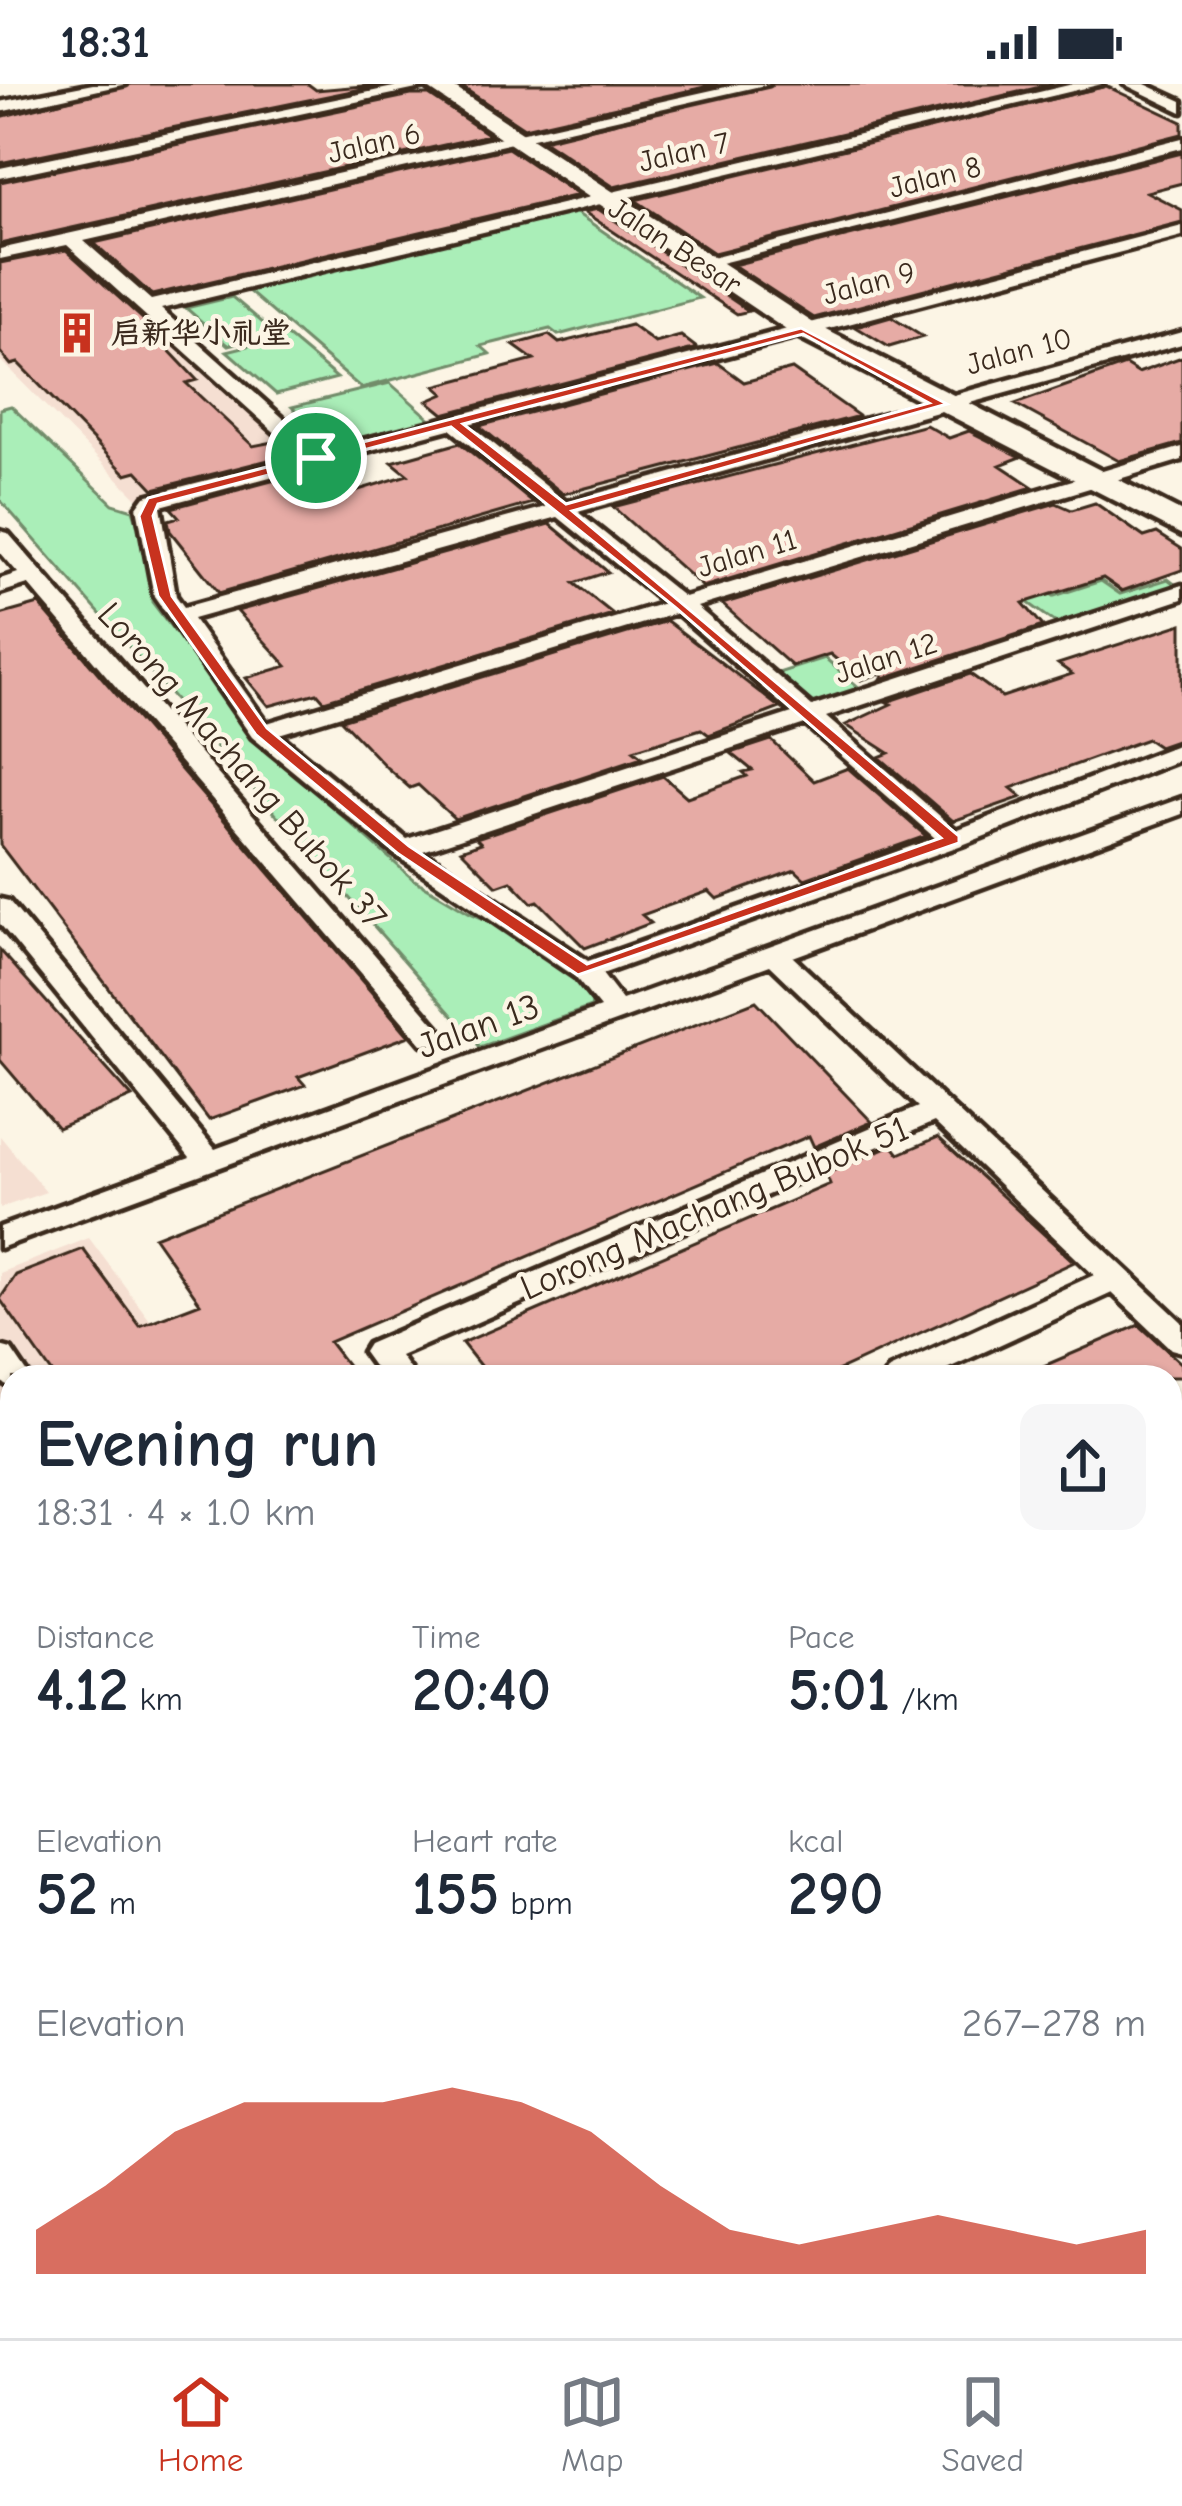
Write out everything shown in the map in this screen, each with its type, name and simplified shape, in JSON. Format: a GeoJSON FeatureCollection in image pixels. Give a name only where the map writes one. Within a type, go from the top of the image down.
{"type":"FeatureCollection","features":[{"type":"Feature","properties":{"kind":"main road","name":"Jalan Besar"},"geometry":{"type":"LineString","coordinates":[[433,84],[805,330],[1182,526]]}},
{"type":"Feature","properties":{"kind":"street"},"geometry":{"type":"LineString","coordinates":[[0,107],[118,84]]}},
{"type":"Feature","properties":{"kind":"street"},"geometry":{"type":"LineString","coordinates":[[0,173],[433,84]]}},
{"type":"Feature","properties":{"kind":"street","name":"Jalan 6"},"geometry":{"type":"LineString","coordinates":[[0,254],[761,84]]}},
{"type":"Feature","properties":{"kind":"street","name":"Jalan 7"},"geometry":{"type":"LineString","coordinates":[[147,307],[1094,84]]}},
{"type":"Feature","properties":{"kind":"street"},"geometry":{"type":"LineString","coordinates":[[1132,84],[1182,107]]}},
{"type":"Feature","properties":{"kind":"street","name":"Jalan 8"},"geometry":{"type":"LineString","coordinates":[[701,263],[1182,143]]}},
{"type":"Feature","properties":{"kind":"street","name":"Jalan 9"},"geometry":{"type":"LineString","coordinates":[[178,616],[165,596],[146,516],[152,501],[1182,232]]}},
{"type":"Feature","properties":{"kind":"street"},"geometry":{"type":"LineString","coordinates":[[70,238],[316,458]]}},
{"type":"Feature","properties":{"kind":"street","name":"Jalan 10"},"geometry":{"type":"LineString","coordinates":[[178,616],[1182,338]]}},
{"type":"Feature","properties":{"kind":"street"},"geometry":{"type":"LineString","coordinates":[[453,422],[681,605],[953,840]]}},
{"type":"Feature","properties":{"kind":"street","name":"Jalan 11"},"geometry":{"type":"LineString","coordinates":[[261,732],[1182,453]]}},
{"type":"Feature","properties":{"kind":"street","name":"Lorong Machang Bubok 37"},"geometry":{"type":"LineString","coordinates":[[0,538],[432,1038]]}},
{"type":"Feature","properties":{"kind":"street"},"geometry":{"type":"LineString","coordinates":[[0,586],[32,575]]}},
{"type":"Feature","properties":{"kind":"street","name":"Jalan 12"},"geometry":{"type":"LineString","coordinates":[[403,849],[1182,592]]}},
{"type":"Feature","properties":{"kind":"street"},"geometry":{"type":"LineString","coordinates":[[178,616],[261,732],[403,849],[585,971],[618,1013]]}},
{"type":"Feature","properties":{"kind":"street"},"geometry":{"type":"LineString","coordinates":[[585,971],[953,840],[1182,750]]}},
{"type":"Feature","properties":{"kind":"street","name":"Jalan 13"},"geometry":{"type":"LineString","coordinates":[[0,1238],[1182,805]]}},
{"type":"Feature","properties":{"kind":"street"},"geometry":{"type":"LineString","coordinates":[[0,907],[209,1161]]}},
{"type":"Feature","properties":{"kind":"street","name":"Lorong Machang Bubok 51"},"geometry":{"type":"LineString","coordinates":[[389,1365],[379,1352],[939,1109],[776,956]]}},
{"type":"Feature","properties":{"kind":"street"},"geometry":{"type":"LineString","coordinates":[[939,1109],[1182,1341]]}},
{"type":"Feature","properties":{"kind":"street"},"geometry":{"type":"LineString","coordinates":[[926,1365],[1115,1278]]}},
{"type":"Feature","properties":{"kind":"shaded area"},"geometry":{"type":"Polygon","coordinates":[[[64,248],[80,254],[296,452],[283,462],[138,499],[0,360],[0,283],[16,278],[0,262],[64,248]]]}},
{"type":"Feature","properties":{"kind":"shaded area"},"geometry":{"type":"Polygon","coordinates":[[[0,1136],[46,1192],[0,1208],[0,1136]]]}},
{"type":"Feature","properties":{"kind":"shaded area"},"geometry":{"type":"Polygon","coordinates":[[[89,1238],[183,1365],[0,1365],[0,1273],[89,1238]]]}},
{"type":"Feature","properties":{"kind":"green space"},"geometry":{"type":"Polygon","coordinates":[[[575,212],[700,298],[558,335],[550,329],[481,346],[490,354],[361,388],[247,290],[575,212]]]}},
{"type":"Feature","properties":{"kind":"green space"},"geometry":{"type":"Polygon","coordinates":[[[232,297],[275,333],[228,345],[186,308],[232,297]]]}},
{"type":"Feature","properties":{"kind":"green space"},"geometry":{"type":"Polygon","coordinates":[[[287,336],[337,378],[276,394],[227,351],[287,336]]]}},
{"type":"Feature","properties":{"kind":"green space"},"geometry":{"type":"Polygon","coordinates":[[[390,383],[436,424],[337,449],[292,407],[390,383]]]}},
{"type":"Feature","properties":{"kind":"green space"},"geometry":{"type":"Polygon","coordinates":[[[11,406],[113,504],[133,510],[150,562],[152,602],[258,741],[413,879],[470,913],[543,944],[595,992],[591,1007],[480,1047],[0,500],[0,409],[11,406]]]}},
{"type":"Feature","properties":{"kind":"green space"},"geometry":{"type":"Polygon","coordinates":[[[1023,574],[1054,596],[1101,581],[1120,594],[1168,579],[1182,590],[1063,628],[998,581],[1023,574]]]}},
{"type":"Feature","properties":{"kind":"green space"},"geometry":{"type":"Polygon","coordinates":[[[825,658],[863,691],[816,706],[778,673],[825,658]]]}},
{"type":"Feature","properties":{"kind":"building"},"geometry":{"type":"Polygon","coordinates":[[[130,84],[308,84],[316,90],[386,84],[0,163],[0,117],[130,84]]]}},
{"type":"Feature","properties":{"kind":"building"},"geometry":{"type":"Polygon","coordinates":[[[718,84],[524,128],[462,87],[718,84]]]}},
{"type":"Feature","properties":{"kind":"building"},"geometry":{"type":"Polygon","coordinates":[[[773,84],[1053,84],[614,187],[543,140],[773,84]]]}},
{"type":"Feature","properties":{"kind":"building"},"geometry":{"type":"Polygon","coordinates":[[[1106,86],[1182,122],[1182,134],[714,253],[635,200],[1106,86]]]}},
{"type":"Feature","properties":{"kind":"building"},"geometry":{"type":"Polygon","coordinates":[[[429,95],[489,135],[0,244],[0,182],[429,95]]]}},
{"type":"Feature","properties":{"kind":"building"},"geometry":{"type":"Polygon","coordinates":[[[508,148],[578,195],[152,295],[94,243],[508,148]]]}},
{"type":"Feature","properties":{"kind":"building"},"geometry":{"type":"Polygon","coordinates":[[[1182,153],[1182,183],[1147,192],[1182,210],[1182,222],[814,318],[733,265],[1182,153]]]}},
{"type":"Feature","properties":{"kind":"building"},"geometry":{"type":"Polygon","coordinates":[[[598,209],[749,311],[737,314],[584,212],[598,209]]]}},
{"type":"Feature","properties":{"kind":"building"},"geometry":{"type":"Polygon","coordinates":[[[66,250],[168,342],[163,344],[197,380],[186,383],[253,446],[278,441],[292,454],[154,489],[137,471],[126,474],[18,363],[11,365],[0,352],[0,263],[66,250]]]}},
{"type":"Feature","properties":{"kind":"building"},"geometry":{"type":"Polygon","coordinates":[[[891,317],[923,337],[889,347],[856,327],[891,317]]]}},
{"type":"Feature","properties":{"kind":"building"},"geometry":{"type":"Polygon","coordinates":[[[631,325],[655,343],[681,336],[697,348],[444,414],[428,401],[444,394],[435,386],[534,360],[513,345],[549,335],[559,343],[631,325]]]}},
{"type":"Feature","properties":{"kind":"building"},"geometry":{"type":"Polygon","coordinates":[[[1182,357],[1182,443],[1119,461],[1015,404],[1125,365],[1138,373],[1182,357]]]}},
{"type":"Feature","properties":{"kind":"building"},"geometry":{"type":"Polygon","coordinates":[[[718,363],[744,382],[792,369],[859,416],[563,494],[479,426],[718,363]]]}},
{"type":"Feature","properties":{"kind":"building"},"geometry":{"type":"Polygon","coordinates":[[[926,425],[949,438],[969,431],[1021,457],[1000,465],[1033,487],[703,587],[613,507],[926,425]]]}},
{"type":"Feature","properties":{"kind":"building"},"geometry":{"type":"Polygon","coordinates":[[[460,443],[533,503],[219,593],[170,531],[168,520],[179,517],[171,508],[309,471],[342,495],[408,475],[392,462],[460,443]]]}},
{"type":"Feature","properties":{"kind":"building"},"geometry":{"type":"Polygon","coordinates":[[[1056,503],[1072,510],[1095,503],[1144,537],[1157,533],[1182,549],[1182,570],[1122,591],[1103,578],[1023,603],[1043,626],[881,679],[885,672],[861,680],[830,654],[792,666],[722,604],[1056,503]]]}},
{"type":"Feature","properties":{"kind":"building"},"geometry":{"type":"Polygon","coordinates":[[[550,524],[608,572],[574,583],[613,614],[324,701],[317,693],[269,706],[246,678],[287,666],[237,611],[550,524]]]}},
{"type":"Feature","properties":{"kind":"building"},"geometry":{"type":"Polygon","coordinates":[[[39,604],[409,1036],[298,1077],[305,1085],[209,1120],[0,845],[0,615],[39,604]]]}},
{"type":"Feature","properties":{"kind":"building"},"geometry":{"type":"Polygon","coordinates":[[[667,621],[780,708],[709,735],[701,729],[633,750],[642,757],[455,819],[418,785],[410,788],[341,720],[667,621]]]}},
{"type":"Feature","properties":{"kind":"building"},"geometry":{"type":"Polygon","coordinates":[[[1182,624],[1182,739],[1159,747],[1147,739],[1011,788],[1022,797],[953,821],[879,757],[889,753],[846,725],[891,704],[887,702],[970,674],[1002,697],[1072,674],[1058,664],[1182,624]]]}},
{"type":"Feature","properties":{"kind":"building"},"geometry":{"type":"Polygon","coordinates":[[[771,740],[814,781],[848,768],[926,836],[805,879],[795,870],[717,899],[709,891],[642,915],[651,923],[585,948],[538,901],[532,903],[511,881],[497,886],[461,850],[481,843],[476,838],[663,776],[687,797],[747,776],[743,772],[752,770],[731,753],[771,740]]]}},
{"type":"Feature","properties":{"kind":"building"},"geometry":{"type":"Polygon","coordinates":[[[0,950],[132,1097],[58,1128],[0,1060],[0,950]]]}},
{"type":"Feature","properties":{"kind":"building"},"geometry":{"type":"Polygon","coordinates":[[[756,1001],[872,1122],[814,1147],[809,1136],[329,1342],[347,1365],[47,1365],[0,1299],[16,1275],[83,1249],[140,1326],[200,1303],[154,1237],[756,1001]]]}},
{"type":"Feature","properties":{"kind":"building"},"geometry":{"type":"Polygon","coordinates":[[[938,1137],[1074,1262],[850,1365],[479,1365],[462,1343],[830,1184],[826,1174],[892,1145],[899,1154],[938,1137]]]}},
{"type":"Feature","properties":{"kind":"building"},"geometry":{"type":"Polygon","coordinates":[[[1139,1325],[1182,1364],[1182,1365],[1046,1365],[1139,1325]]]}},
{"type":"Feature","properties":{"kind":"place","name":"启新华小礼堂"},"geometry":{"type":"Point","coordinates":[77,333]}},
{"type":"Feature","properties":{"kind":"route"},"geometry":{"type":"LineString","coordinates":[[316,458],[152,501],[146,516],[165,596],[261,732],[403,849],[585,971],[953,840],[681,605],[453,422],[805,330],[940,404],[564,509],[453,422],[316,458]]}}]}
